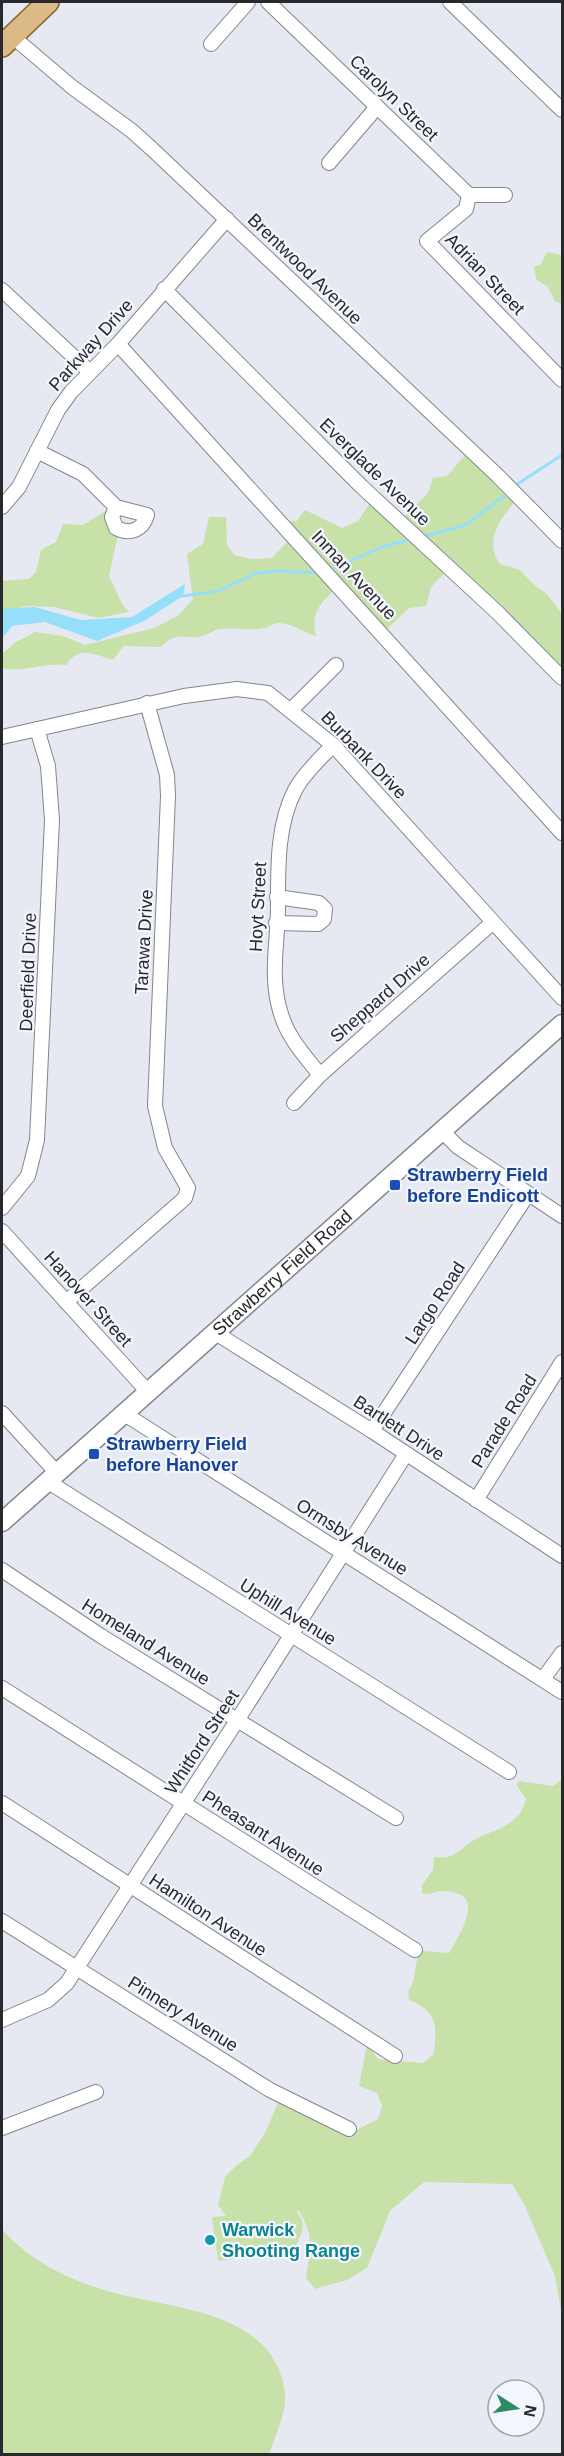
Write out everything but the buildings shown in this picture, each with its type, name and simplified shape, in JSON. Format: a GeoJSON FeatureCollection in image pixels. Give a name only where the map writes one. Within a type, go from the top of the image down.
{"type":"FeatureCollection","features":[{"type":"Feature","properties":{"kind":"main road"},"geometry":{"type":"LineString","coordinates":[[7,41],[48,2]]}},
{"type":"Feature","properties":{"kind":"street"},"geometry":{"type":"LineString","coordinates":[[211,44],[248,2]]}},
{"type":"Feature","properties":{"kind":"street","name":"Carolyn Street"},"geometry":{"type":"LineString","coordinates":[[268,2],[469,195]]}},
{"type":"Feature","properties":{"kind":"street"},"geometry":{"type":"LineString","coordinates":[[450,2],[562,110]]}},
{"type":"Feature","properties":{"kind":"street","name":"Brentwood Avenue"},"geometry":{"type":"LineString","coordinates":[[7,41],[132,131],[498,476],[562,542]]}},
{"type":"Feature","properties":{"kind":"street"},"geometry":{"type":"LineString","coordinates":[[329,163],[377,107]]}},
{"type":"Feature","properties":{"kind":"street"},"geometry":{"type":"LineString","coordinates":[[469,195],[505,195]]}},
{"type":"Feature","properties":{"kind":"street","name":"Adrian Street"},"geometry":{"type":"LineString","coordinates":[[469,195],[466,209],[427,241],[562,380]]}},
{"type":"Feature","properties":{"kind":"street","name":"Parkway Drive"},"geometry":{"type":"LineString","coordinates":[[2,507],[19,488],[58,410],[89,371],[118,344],[227,219]]}},
{"type":"Feature","properties":{"kind":"street","name":"Everglade Avenue"},"geometry":{"type":"LineString","coordinates":[[164,289],[362,487],[498,613],[562,678]]}},
{"type":"Feature","properties":{"kind":"street"},"geometry":{"type":"LineString","coordinates":[[2,290],[89,371]]}},
{"type":"Feature","properties":{"kind":"street","name":"Inman Avenue"},"geometry":{"type":"LineString","coordinates":[[118,344],[562,833]]}},
{"type":"Feature","properties":{"kind":"street"},"geometry":{"type":"LineString","coordinates":[[37,451],[83,474],[116,507]]}},
{"type":"Feature","properties":{"kind":"street"},"geometry":{"type":"LineString","coordinates":[[291,710],[336,665]]}},
{"type":"Feature","properties":{"kind":"street","name":"Burbank Drive"},"geometry":{"type":"LineString","coordinates":[[2,737],[147,703],[237,689],[268,693],[333,745],[562,998]]}},
{"type":"Feature","properties":{"kind":"street","name":"Tarawa Drive"},"geometry":{"type":"LineString","coordinates":[[66,1302],[185,1198],[188,1188],[165,1148],[155,1106],[168,796],[167,776],[147,703]]}},
{"type":"Feature","properties":{"kind":"street","name":"Deerfield Drive"},"geometry":{"type":"LineString","coordinates":[[2,1208],[28,1176],[37,1140],[52,820],[48,766],[37,729]]}},
{"type":"Feature","properties":{"kind":"street","name":"Hoyt Street"},"geometry":{"type":"LineString","coordinates":[[320,1075],[294,1042],[281,1015],[274,984],[277,897],[280,840],[288,808],[298,785],[333,745]]}},
{"type":"Feature","properties":{"kind":"street"},"geometry":{"type":"LineString","coordinates":[[276,923],[318,924],[324,919],[325,914],[325,909],[319,903],[277,897]]}},
{"type":"Feature","properties":{"kind":"street","name":"Sheppard Drive"},"geometry":{"type":"LineString","coordinates":[[294,1103],[320,1075],[492,923]]}},
{"type":"Feature","properties":{"kind":"street","name":"Strawberry Field Road"},"geometry":{"type":"LineString","coordinates":[[2,1521],[562,1024]]}},
{"type":"Feature","properties":{"kind":"street"},"geometry":{"type":"LineString","coordinates":[[442,1131],[458,1147],[562,1216]]}},
{"type":"Feature","properties":{"kind":"street","name":"Largo Road"},"geometry":{"type":"LineString","coordinates":[[372,1431],[528,1194]]}},
{"type":"Feature","properties":{"kind":"street","name":"Hanover Street"},"geometry":{"type":"LineString","coordinates":[[2,1231],[148,1392]]}},
{"type":"Feature","properties":{"kind":"street","name":"Bartlett Drive"},"geometry":{"type":"LineString","coordinates":[[214,1332],[372,1431],[562,1556]]}},
{"type":"Feature","properties":{"kind":"street","name":"Parade Road"},"geometry":{"type":"LineString","coordinates":[[476,1500],[562,1362]]}},
{"type":"Feature","properties":{"kind":"street","name":"Uphill Avenue"},"geometry":{"type":"LineString","coordinates":[[2,1413],[52,1477],[292,1635],[509,1773]]}},
{"type":"Feature","properties":{"kind":"street","name":"Ormsby Avenue"},"geometry":{"type":"LineString","coordinates":[[123,1413],[562,1692]]}},
{"type":"Feature","properties":{"kind":"street","name":"Whitford Street"},"geometry":{"type":"LineString","coordinates":[[2,2020],[55,1996],[76,1968],[345,1553],[406,1454]]}},
{"type":"Feature","properties":{"kind":"street","name":"Homeland Avenue"},"geometry":{"type":"LineString","coordinates":[[2,1570],[101,1636],[396,1818]]}},
{"type":"Feature","properties":{"kind":"street"},"geometry":{"type":"LineString","coordinates":[[543,1679],[562,1653]]}},
{"type":"Feature","properties":{"kind":"street","name":"Pheasant Avenue"},"geometry":{"type":"LineString","coordinates":[[2,1688],[415,1950]]}},
{"type":"Feature","properties":{"kind":"street","name":"Hamilton Avenue"},"geometry":{"type":"LineString","coordinates":[[2,1803],[395,2056]]}},
{"type":"Feature","properties":{"kind":"street","name":"Pinnery Avenue"},"geometry":{"type":"LineString","coordinates":[[2,1921],[270,2090],[349,2129]]}},
{"type":"Feature","properties":{"kind":"street"},"geometry":{"type":"LineString","coordinates":[[2,2128],[96,2092]]}},
{"type":"Feature","properties":{"kind":"green space"},"geometry":{"type":"Polygon","coordinates":[[[547,252],[562,255],[562,304],[555,301],[548,287],[536,279],[534,267],[541,264],[547,252]]]}},
{"type":"Feature","properties":{"kind":"green space"},"geometry":{"type":"Polygon","coordinates":[[[467,453],[517,499],[496,530],[493,546],[495,555],[500,564],[520,570],[533,584],[547,594],[562,614],[562,677],[447,571],[431,587],[426,606],[409,608],[384,632],[336,588],[325,599],[315,615],[316,636],[288,624],[276,623],[259,629],[220,629],[203,636],[172,638],[161,647],[124,646],[113,660],[81,653],[66,665],[2,668],[2,654],[16,642],[35,632],[63,636],[85,645],[154,628],[179,615],[193,599],[187,554],[203,544],[209,517],[226,517],[227,545],[234,555],[252,559],[272,558],[292,537],[287,526],[293,520],[296,522],[305,510],[342,528],[358,521],[374,497],[401,520],[428,493],[433,478],[447,476],[467,453]]]}},
{"type":"Feature","properties":{"kind":"green space"},"geometry":{"type":"Polygon","coordinates":[[[112,507],[121,520],[109,576],[122,604],[129,612],[98,618],[54,607],[27,606],[2,612],[2,581],[29,579],[36,572],[41,550],[56,542],[63,524],[83,525],[112,507]]]}},
{"type":"Feature","properties":{"kind":"green space"},"geometry":{"type":"Polygon","coordinates":[[[562,1774],[562,2317],[555,2276],[524,2204],[512,2184],[424,2182],[390,2211],[367,2268],[347,2280],[315,2289],[306,2278],[310,2243],[307,2228],[299,2211],[296,2211],[303,2226],[294,2250],[218,2261],[212,2217],[226,2216],[218,2205],[225,2177],[250,2156],[265,2133],[280,2098],[351,2133],[378,2119],[382,2106],[377,2093],[359,2086],[367,2044],[378,2059],[423,2063],[433,2055],[434,2022],[426,2009],[409,2000],[408,1991],[413,1981],[417,1959],[423,1951],[449,1953],[464,1925],[468,1906],[465,1899],[458,1893],[442,1891],[422,1893],[422,1885],[433,1870],[434,1857],[453,1855],[470,1842],[513,1821],[523,1808],[526,1799],[516,1784],[519,1781],[553,1786],[561,1780],[562,1774]]]}},
{"type":"Feature","properties":{"kind":"green space"},"geometry":{"type":"Polygon","coordinates":[[[2,2229],[37,2260],[64,2275],[107,2291],[216,2317],[241,2329],[262,2344],[277,2365],[285,2393],[282,2416],[269,2454],[2,2454],[2,2229]]]}},
{"type":"Feature","properties":{"kind":"water"},"geometry":{"type":"Polygon","coordinates":[[[185,584],[183,596],[144,621],[97,641],[45,622],[12,626],[2,639],[2,609],[35,607],[81,620],[132,617],[185,584]]]}},
{"type":"Feature","properties":{"kind":"waterway"},"geometry":{"type":"LineString","coordinates":[[516,485],[562,455]]}},
{"type":"Feature","properties":{"kind":"waterway"},"geometry":{"type":"LineString","coordinates":[[421,537],[466,525],[504,496]]}},
{"type":"Feature","properties":{"kind":"waterway"},"geometry":{"type":"LineString","coordinates":[[328,571],[382,547],[412,539]]}},
{"type":"Feature","properties":{"kind":"waterway"},"geometry":{"type":"LineString","coordinates":[[183,596],[218,591],[257,573],[280,571],[319,573]]}},
{"type":"Feature","properties":{"kind":"place","name":"Strawberry Field before Endicott"},"geometry":{"type":"Point","coordinates":[395,1185]}},
{"type":"Feature","properties":{"kind":"place","name":"Strawberry Field before Hanover"},"geometry":{"type":"Point","coordinates":[94,1454]}},
{"type":"Feature","properties":{"kind":"place","name":"Warwick Shooting Range"},"geometry":{"type":"Point","coordinates":[210,2240]}}]}
